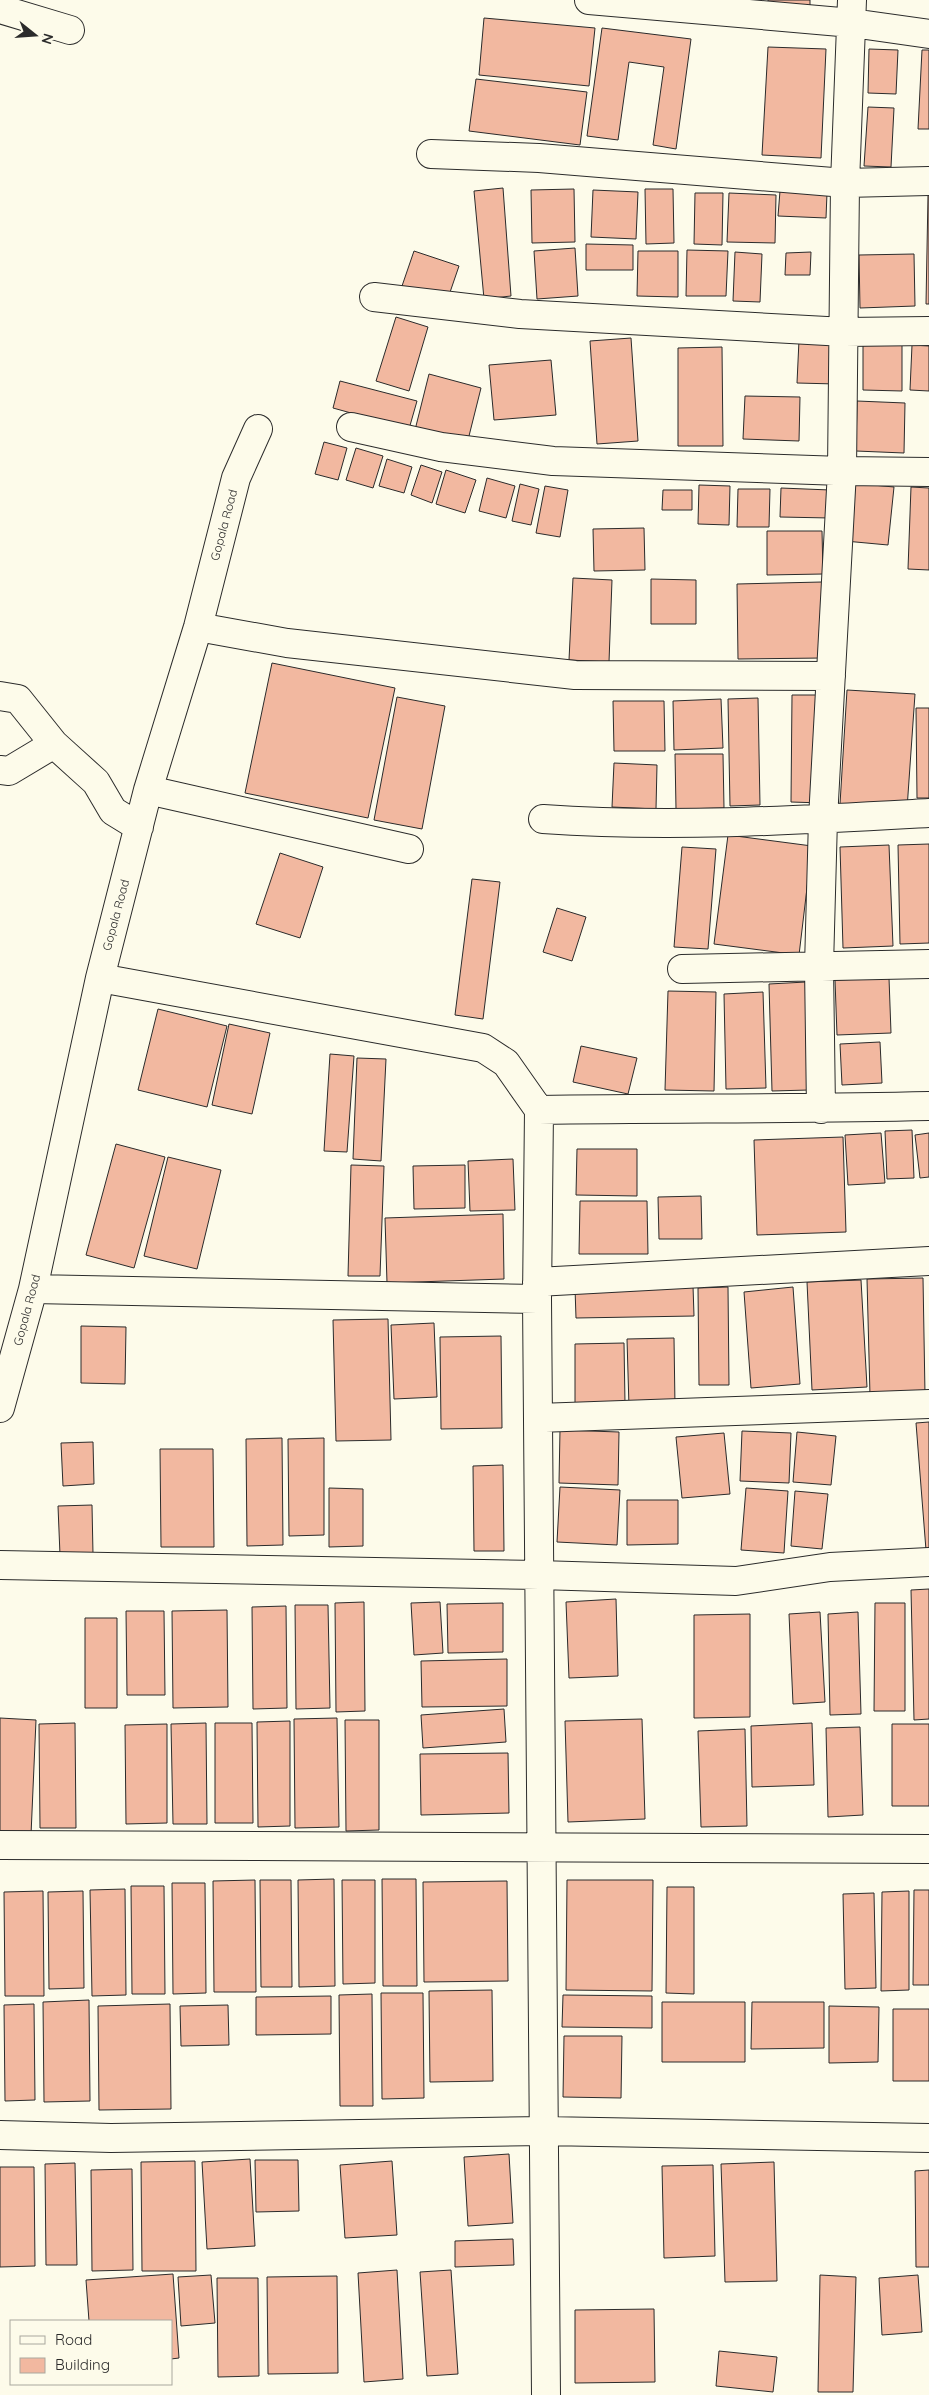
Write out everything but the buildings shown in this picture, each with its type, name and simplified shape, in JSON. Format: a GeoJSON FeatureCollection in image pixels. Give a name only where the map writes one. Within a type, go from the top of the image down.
{"type":"FeatureCollection","features":[{"type":"Feature","properties":{"kind":"street"},"geometry":{"type":"LineString","coordinates":[[589,0],[852,11],[929,34]]}},
{"type":"Feature","properties":{"kind":"street"},"geometry":{"type":"LineString","coordinates":[[0,9],[70,30]]}},
{"type":"Feature","properties":{"kind":"street"},"geometry":{"type":"LineString","coordinates":[[821,1108],[819,966],[824,819],[842,472],[845,183],[852,11]]}},
{"type":"Feature","properties":{"kind":"street"},"geometry":{"type":"LineString","coordinates":[[432,154],[539,158],[845,183],[929,181]]}},
{"type":"Feature","properties":{"kind":"street"},"geometry":{"type":"LineString","coordinates":[[374,297],[520,314],[844,332],[929,331]]}},
{"type":"Feature","properties":{"kind":"street"},"geometry":{"type":"LineString","coordinates":[[351,427],[441,447],[553,461],[842,472],[929,472]]}},
{"type":"Feature","properties":{"kind":"street","name":"Gopala Road"},"geometry":{"type":"LineString","coordinates":[[0,1408],[33,1289],[100,978],[148,790],[198,627],[236,478],[258,429]]}},
{"type":"Feature","properties":{"kind":"street"},"geometry":{"type":"LineString","coordinates":[[198,627],[287,644],[575,675],[831,676]]}},
{"type":"Feature","properties":{"kind":"street"},"geometry":{"type":"LineString","coordinates":[[0,696],[18,699],[54,744],[96,782],[113,811],[139,827]]}},
{"type":"Feature","properties":{"kind":"street"},"geometry":{"type":"LineString","coordinates":[[0,770],[9,771],[54,744]]}},
{"type":"Feature","properties":{"kind":"street"},"geometry":{"type":"LineString","coordinates":[[148,790],[409,849]]}},
{"type":"Feature","properties":{"kind":"street"},"geometry":{"type":"LineString","coordinates":[[543,819],[596,823],[824,819],[929,813]]}},
{"type":"Feature","properties":{"kind":"street"},"geometry":{"type":"LineString","coordinates":[[682,969],[929,964]]}},
{"type":"Feature","properties":{"kind":"street"},"geometry":{"type":"LineString","coordinates":[[100,978],[483,1048],[506,1063],[539,1110],[537,1291],[546,2395]]}},
{"type":"Feature","properties":{"kind":"street"},"geometry":{"type":"LineString","coordinates":[[539,1110],[929,1106]]}},
{"type":"Feature","properties":{"kind":"street"},"geometry":{"type":"LineString","coordinates":[[33,1289],[537,1291],[929,1261]]}},
{"type":"Feature","properties":{"kind":"street"},"geometry":{"type":"LineString","coordinates":[[538,1418],[929,1404]]}},
{"type":"Feature","properties":{"kind":"street"},"geometry":{"type":"LineString","coordinates":[[0,1565],[539,1575],[736,1581],[830,1567],[929,1562]]}},
{"type":"Feature","properties":{"kind":"street"},"geometry":{"type":"LineString","coordinates":[[0,1844],[929,1848]]}},
{"type":"Feature","properties":{"kind":"street"},"geometry":{"type":"LineString","coordinates":[[0,2135],[111,2138],[544,2131],[929,2138]]}}]}
